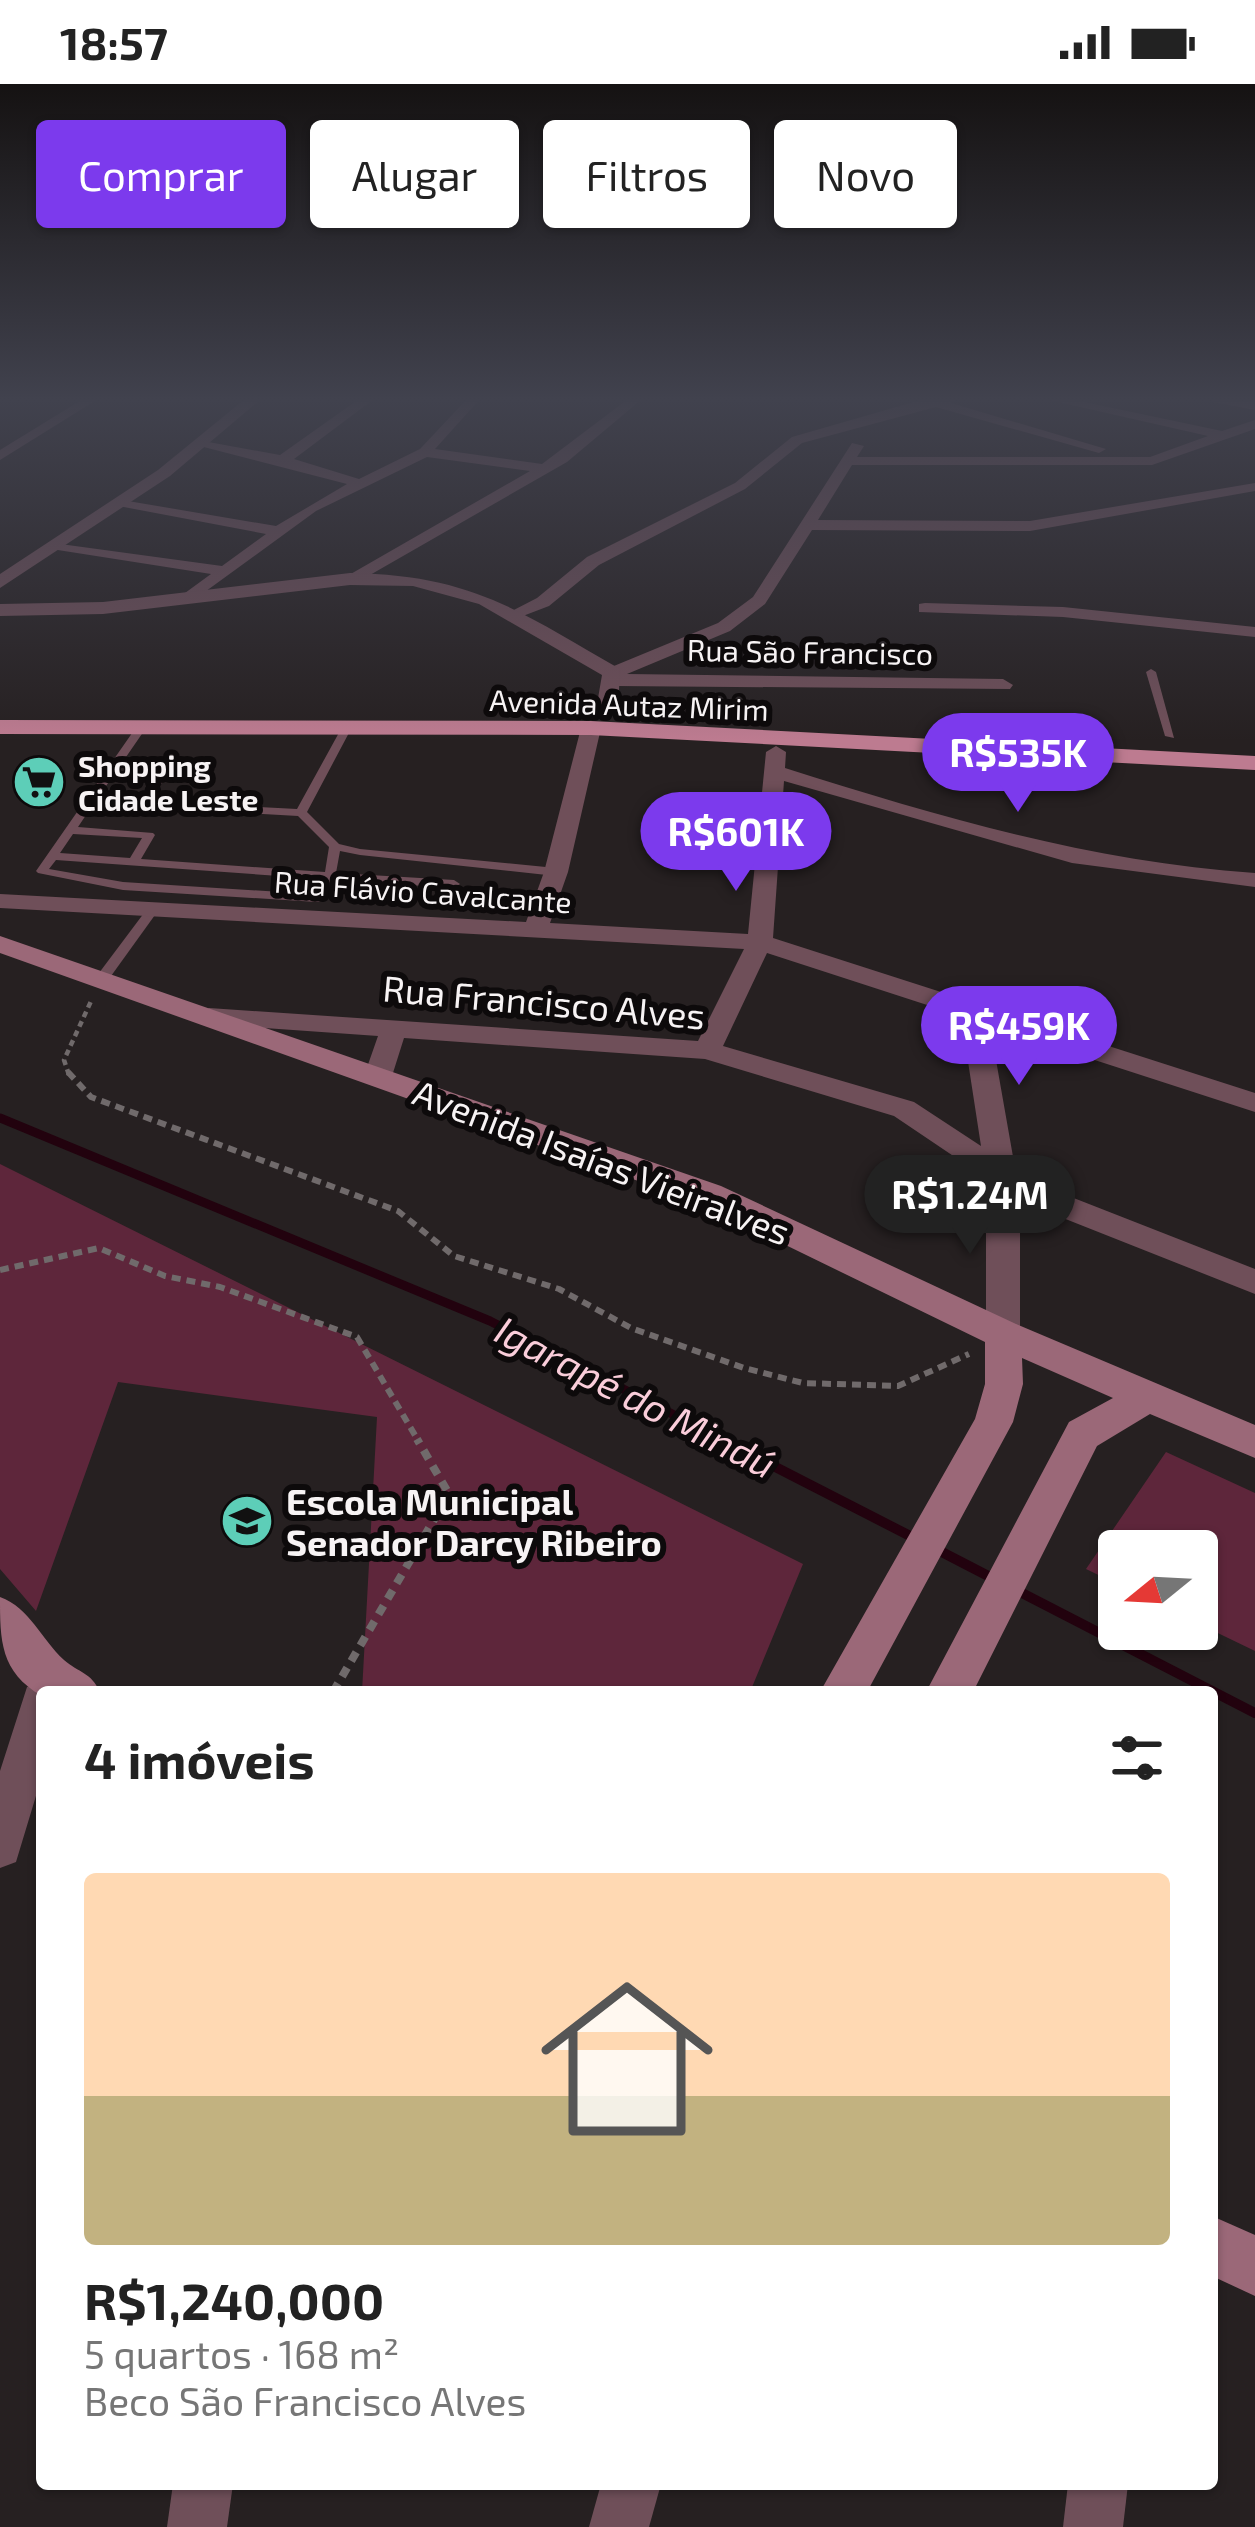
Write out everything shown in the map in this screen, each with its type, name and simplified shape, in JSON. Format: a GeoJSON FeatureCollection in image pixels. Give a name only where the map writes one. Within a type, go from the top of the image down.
{"type":"FeatureCollection","features":[{"type":"Feature","properties":{"kind":"main road","name":"Avenida Autaz Mirim"},"geometry":{"type":"LineString","coordinates":[[0,706],[1255,740]]}},
{"type":"Feature","properties":{"kind":"main road","name":"Avenida Autaz Mirim"},"geometry":{"type":"LineString","coordinates":[[0,727],[346,728],[599,719],[775,738],[1255,763]]}},
{"type":"Feature","properties":{"kind":"main road","name":"Avenida Isaías Vieiralves"},"geometry":{"type":"LineString","coordinates":[[0,944],[709,1194],[1003,1334],[1255,1442]]}},
{"type":"Feature","properties":{"kind":"main road"},"geometry":{"type":"LineString","coordinates":[[846,1686],[994,1422],[1004,1384],[1003,1334]]}},
{"type":"Feature","properties":{"kind":"main road"},"geometry":{"type":"LineString","coordinates":[[952,1686],[1083,1434],[1147,1397]]}},
{"type":"Feature","properties":{"kind":"main road"},"geometry":{"type":"LineString","coordinates":[[0,1617],[50,1686]]}},
{"type":"Feature","properties":{"kind":"main road"},"geometry":{"type":"LineString","coordinates":[[1218,2249],[1255,2266]]}},
{"type":"Feature","properties":{"kind":"street"},"geometry":{"type":"LineString","coordinates":[[0,582],[103,513]]}},
{"type":"Feature","properties":{"kind":"street"},"geometry":{"type":"LineString","coordinates":[[169,513],[275,531]]}},
{"type":"Feature","properties":{"kind":"street"},"geometry":{"type":"LineString","coordinates":[[190,597],[305,513]]}},
{"type":"Feature","properties":{"kind":"street"},"geometry":{"type":"LineString","coordinates":[[350,580],[467,513]]}},
{"type":"Feature","properties":{"kind":"street"},"geometry":{"type":"LineString","coordinates":[[515,614],[543,602],[593,561],[687,513]]}},
{"type":"Feature","properties":{"kind":"street"},"geometry":{"type":"LineString","coordinates":[[534,933],[615,677],[744,614],[759,600],[816,513]]}},
{"type":"Feature","properties":{"kind":"street"},"geometry":{"type":"LineString","coordinates":[[808,525],[1030,526],[1105,513]]}},
{"type":"Feature","properties":{"kind":"street"},"geometry":{"type":"LineString","coordinates":[[53,548],[222,571]]}},
{"type":"Feature","properties":{"kind":"street"},"geometry":{"type":"LineString","coordinates":[[0,610],[103,608],[350,580],[440,585],[515,614],[615,677]]}},
{"type":"Feature","properties":{"kind":"street"},"geometry":{"type":"LineString","coordinates":[[925,608],[1064,612],[1255,632]]}},
{"type":"Feature","properties":{"kind":"street","name":"Rua São Francisco"},"geometry":{"type":"LineString","coordinates":[[615,677],[1004,685]]}},
{"type":"Feature","properties":{"kind":"street"},"geometry":{"type":"LineString","coordinates":[[706,1050],[760,942],[777,772],[775,738]]}},
{"type":"Feature","properties":{"kind":"street"},"geometry":{"type":"LineString","coordinates":[[777,772],[1073,860],[1128,871],[1255,880]]}},
{"type":"Feature","properties":{"kind":"street","name":"Rua Flávio Cavalcante"},"geometry":{"type":"LineString","coordinates":[[0,901],[760,942],[1255,1103]]}},
{"type":"Feature","properties":{"kind":"street"},"geometry":{"type":"LineString","coordinates":[[974,1012],[1000,1175],[1003,1334]]}},
{"type":"Feature","properties":{"kind":"street","name":"Rua Francisco Alves"},"geometry":{"type":"LineString","coordinates":[[209,1016],[706,1050],[904,1109],[1032,1194],[1255,1282]]}},
{"type":"Feature","properties":{"kind":"street"},"geometry":{"type":"LineString","coordinates":[[378,1076],[394,1027]]}},
{"type":"Feature","properties":{"kind":"street"},"geometry":{"type":"LineString","coordinates":[[0,1846],[36,1740]]}},
{"type":"Feature","properties":{"kind":"street"},"geometry":{"type":"LineString","coordinates":[[197,2527],[202,2490]]}},
{"type":"Feature","properties":{"kind":"street"},"geometry":{"type":"LineString","coordinates":[[619,2527],[630,2490]]}},
{"type":"Feature","properties":{"kind":"street"},"geometry":{"type":"LineString","coordinates":[[1094,2527],[1097,2490]]}},
{"type":"Feature","properties":{"kind":"lane"},"geometry":{"type":"LineString","coordinates":[[1151,671],[1170,736]]}},
{"type":"Feature","properties":{"kind":"lane"},"geometry":{"type":"LineString","coordinates":[[141,728],[42,871],[47,875],[92,877],[123,886],[317,898],[331,876],[335,845]]}},
{"type":"Feature","properties":{"kind":"lane"},"geometry":{"type":"LineString","coordinates":[[301,813],[346,728]]}},
{"type":"Feature","properties":{"kind":"lane"},"geometry":{"type":"LineString","coordinates":[[143,804],[166,769]]}},
{"type":"Feature","properties":{"kind":"lane"},"geometry":{"type":"LineString","coordinates":[[85,806],[143,804],[301,813],[335,845],[556,872]]}},
{"type":"Feature","properties":{"kind":"lane"},"geometry":{"type":"LineString","coordinates":[[70,830],[149,835],[134,862]]}},
{"type":"Feature","properties":{"kind":"lane"},"geometry":{"type":"LineString","coordinates":[[52,856],[454,884]]}},
{"type":"Feature","properties":{"kind":"lane"},"geometry":{"type":"LineString","coordinates":[[101,980],[154,908]]}},
{"type":"Feature","properties":{"kind":"path"},"geometry":{"type":"LineString","coordinates":[[101,980],[64,1060],[71,1081],[91,1097],[398,1211],[433,1244],[454,1256],[559,1289],[631,1328],[773,1376],[867,1388],[935,1373],[1003,1334]]}},
{"type":"Feature","properties":{"kind":"path"},"geometry":{"type":"LineString","coordinates":[[0,1270],[100,1248],[165,1276],[220,1287],[357,1337],[449,1494],[336,1686]]}},
{"type":"Feature","properties":{"kind":"shaded area"},"geometry":{"type":"Polygon","coordinates":[[[0,1164],[803,1564],[752,1686],[362,1686],[377,1417],[118,1382],[36,1611],[0,1569],[0,1164]]]}},
{"type":"Feature","properties":{"kind":"shaded area"},"geometry":{"type":"Polygon","coordinates":[[[1166,1452],[1255,1493],[1255,1651],[1218,1633],[1218,1530],[1113,1530],[1166,1452]]]}},
{"type":"Feature","properties":{"kind":"shaded area"},"geometry":{"type":"Polygon","coordinates":[[[1098,1551],[1098,1575],[1086,1569],[1098,1551]]]}},
{"type":"Feature","properties":{"kind":"waterway","name":"Igarapé do Mindú"},"geometry":{"type":"LineString","coordinates":[[0,1118],[490,1321],[727,1442]]}},
{"type":"Feature","properties":{"kind":"waterway","name":"Igarapé do Mindú"},"geometry":{"type":"LineString","coordinates":[[721,1439],[916,1539]]}},
{"type":"Feature","properties":{"kind":"waterway","name":"Igarapé do Mindú"},"geometry":{"type":"LineString","coordinates":[[936,1549],[996,1580]]}},
{"type":"Feature","properties":{"kind":"waterway","name":"Igarapé do Mindú"},"geometry":{"type":"LineString","coordinates":[[1016,1590],[1203,1686]]}},
{"type":"Feature","properties":{"kind":"waterway","name":"Igarapé do Mindú"},"geometry":{"type":"LineString","coordinates":[[1218,1694],[1255,1713]]}},
{"type":"Feature","properties":{"kind":"place","name":"Shopping Cidade Leste"},"geometry":{"type":"Point","coordinates":[39,782]}},
{"type":"Feature","properties":{"kind":"place","name":"Escola Municipal Senador Darcy Ribeiro"},"geometry":{"type":"Point","coordinates":[247,1521]}}]}
